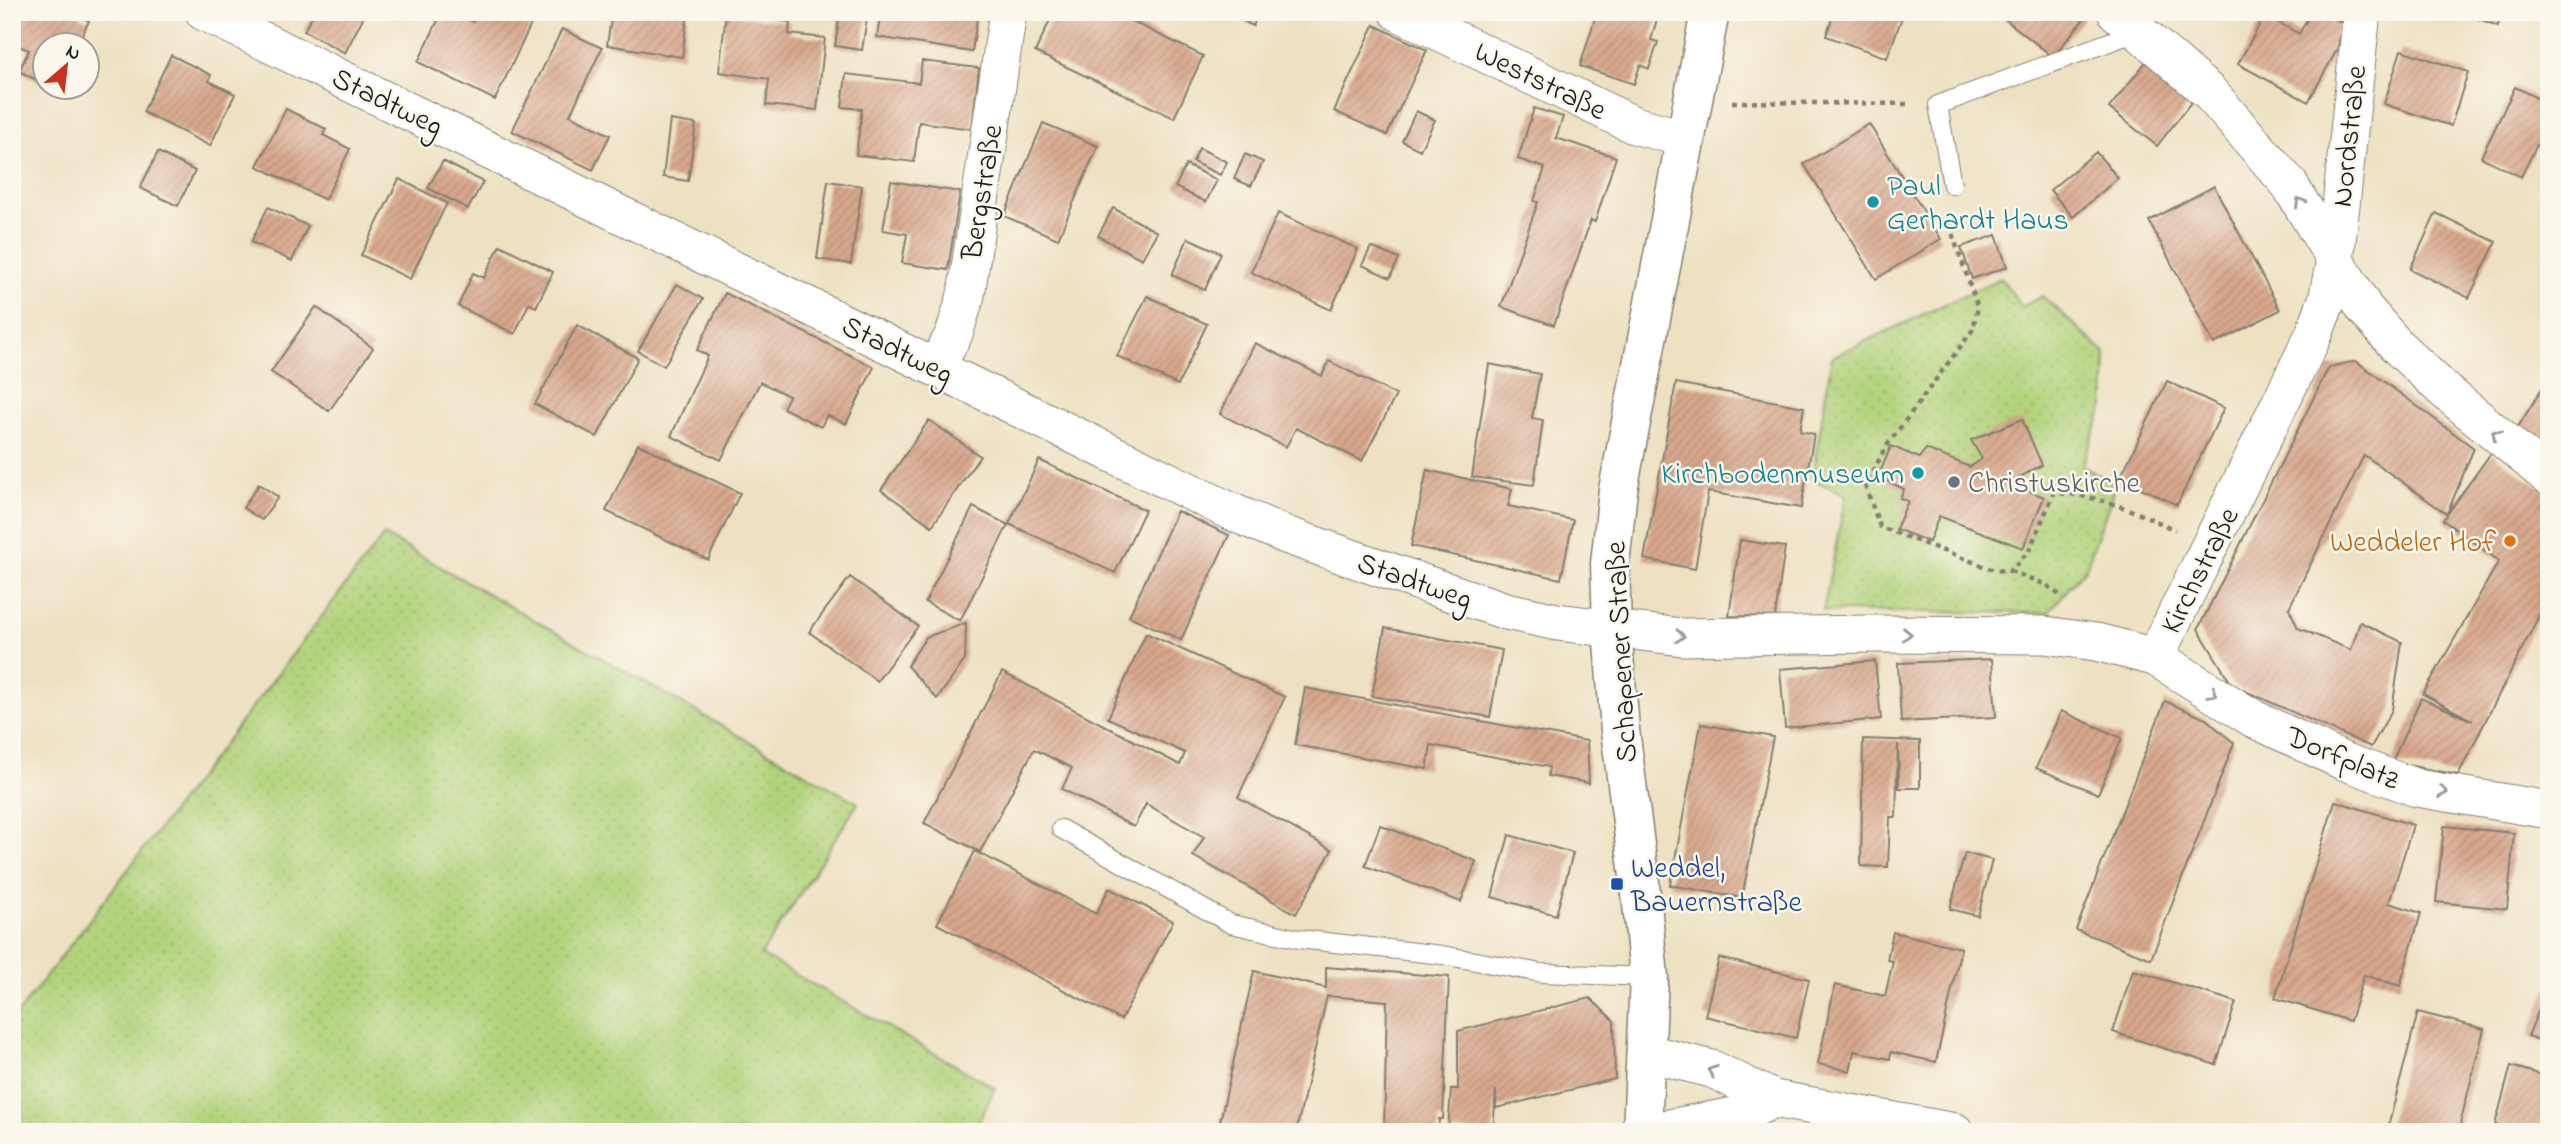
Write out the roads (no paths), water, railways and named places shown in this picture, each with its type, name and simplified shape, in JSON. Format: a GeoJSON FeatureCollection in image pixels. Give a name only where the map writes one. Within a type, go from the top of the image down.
{"type":"FeatureCollection","features":[{"type":"Feature","properties":{"kind":"street","name":"Stadtweg"},"geometry":{"type":"LineString","coordinates":[[204,12],[1230,511],[1286,535],[1506,611],[1557,622],[1612,629]]}},
{"type":"Feature","properties":{"kind":"street","name":"Bergstraße"},"geometry":{"type":"LineString","coordinates":[[936,367],[954,334],[966,295],[1008,12]]}},
{"type":"Feature","properties":{"kind":"street","name":"Weststraße"},"geometry":{"type":"LineString","coordinates":[[1398,12],[1634,125],[1687,139]]}},
{"type":"Feature","properties":{"kind":"street","name":"Schapener Straße"},"geometry":{"type":"LineString","coordinates":[[1642,1132],[1649,978],[1620,730],[1610,564],[1618,490],[1710,12]]}},
{"type":"Feature","properties":{"kind":"street","name":"Nordstraße"},"geometry":{"type":"LineString","coordinates":[[2335,260],[2362,12]]}},
{"type":"Feature","properties":{"kind":"street"},"geometry":{"type":"LineString","coordinates":[[2128,22],[2208,92],[2290,184],[2365,309],[2397,346],[2445,391],[2549,477]]}},
{"type":"Feature","properties":{"kind":"street","name":"Kirchstraße"},"geometry":{"type":"LineString","coordinates":[[1612,629],[1682,637],[2044,635],[2096,642],[2155,657],[2314,334],[2327,300],[2335,260]]}},
{"type":"Feature","properties":{"kind":"street","name":"Dorfplatz"},"geometry":{"type":"LineString","coordinates":[[2155,657],[2254,719],[2343,761],[2417,788],[2549,810]]}},
{"type":"Feature","properties":{"kind":"street"},"geometry":{"type":"LineString","coordinates":[[1647,1053],[1712,1069],[1774,1099],[1955,1132]]}},
{"type":"Feature","properties":{"kind":"street"},"geometry":{"type":"LineString","coordinates":[[1647,1132],[1740,1115],[1774,1099]]}},
{"type":"Feature","properties":{"kind":"lane"},"geometry":{"type":"LineString","coordinates":[[1952,185],[1938,105],[2128,22]]}},
{"type":"Feature","properties":{"kind":"lane"},"geometry":{"type":"LineString","coordinates":[[1061,829],[1231,924],[1298,939],[1441,955],[1541,973],[1649,978]]}},
{"type":"Feature","properties":{"kind":"place","name":"Paul Gerhardt Haus"},"geometry":{"type":"Point","coordinates":[1873,202]}},
{"type":"Feature","properties":{"kind":"place","name":"Kirchbodenmuseum"},"geometry":{"type":"Point","coordinates":[1918,473]}},
{"type":"Feature","properties":{"kind":"place","name":"Christuskirche"},"geometry":{"type":"Point","coordinates":[1954,482]}},
{"type":"Feature","properties":{"kind":"place","name":"Weddeler Hof"},"geometry":{"type":"Point","coordinates":[2510,541]}},
{"type":"Feature","properties":{"kind":"place","name":"Weddel, Bauernstraße"},"geometry":{"type":"Point","coordinates":[1617,884]}}]}
